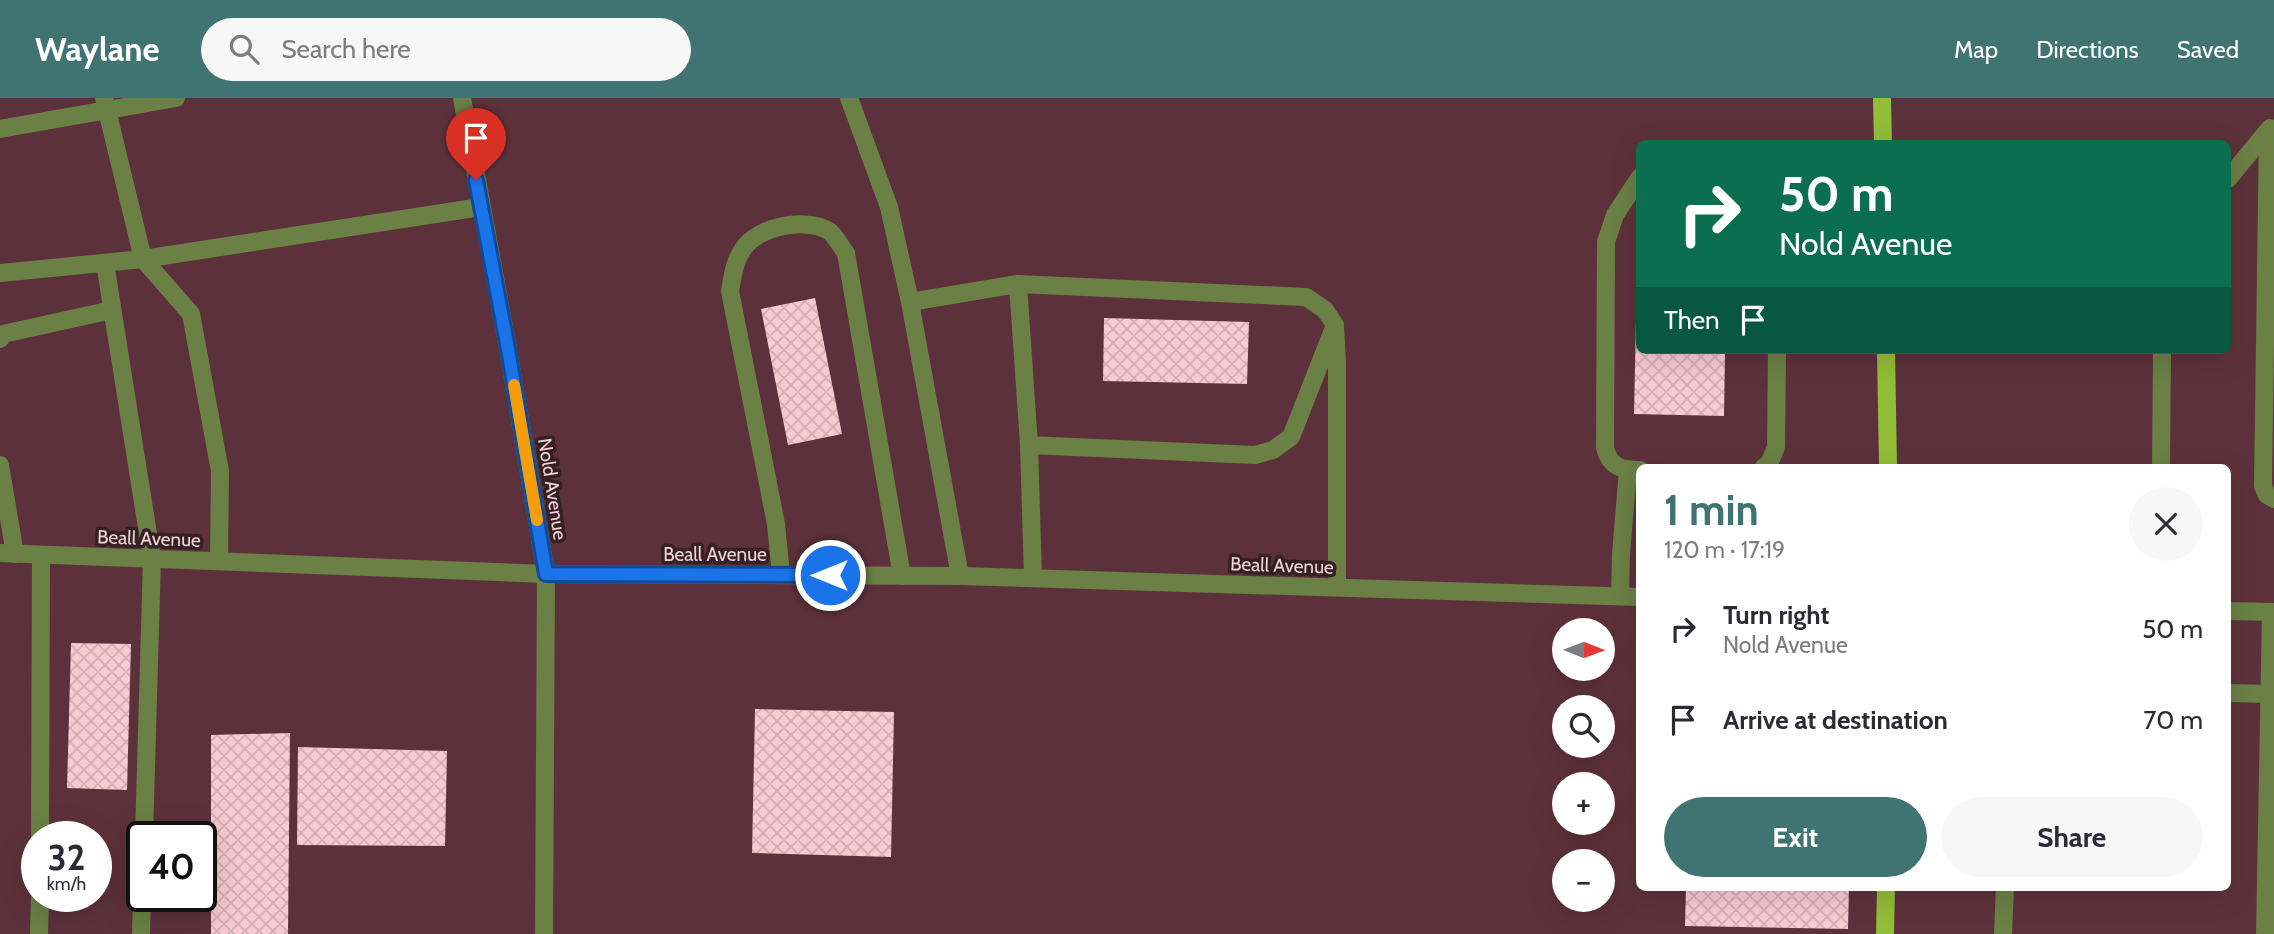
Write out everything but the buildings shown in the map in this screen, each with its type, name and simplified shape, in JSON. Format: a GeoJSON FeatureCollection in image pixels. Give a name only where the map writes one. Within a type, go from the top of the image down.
{"type":"FeatureCollection","features":[{"type":"Feature","properties":{"kind":"main road"},"geometry":{"type":"LineString","coordinates":[[1882,98],[1883,140]]}},
{"type":"Feature","properties":{"kind":"main road"},"geometry":{"type":"LineString","coordinates":[[1886,354],[1888,464]]}},
{"type":"Feature","properties":{"kind":"main road"},"geometry":{"type":"LineString","coordinates":[[1885,934],[1886,891]]}},
{"type":"Feature","properties":{"kind":"street"},"geometry":{"type":"LineString","coordinates":[[0,129],[105,104],[176,98]]}},
{"type":"Feature","properties":{"kind":"street","name":"Nold Avenue"},"geometry":{"type":"LineString","coordinates":[[461,98],[508,349],[546,574],[544,934]]}},
{"type":"Feature","properties":{"kind":"street"},"geometry":{"type":"LineString","coordinates":[[849,98],[889,207],[960,576]]}},
{"type":"Feature","properties":{"kind":"street"},"geometry":{"type":"LineString","coordinates":[[105,104],[143,260],[191,314],[220,471],[219,562]]}},
{"type":"Feature","properties":{"kind":"street"},"geometry":{"type":"LineString","coordinates":[[2231,174],[2271,127]]}},
{"type":"Feature","properties":{"kind":"street"},"geometry":{"type":"LineString","coordinates":[[2271,127],[2263,486],[2267,495],[2274,499]]}},
{"type":"Feature","properties":{"kind":"street"},"geometry":{"type":"LineString","coordinates":[[1620,596],[1621,554],[1634,470],[1616,466],[1608,459],[1605,448],[1606,243],[1615,215],[1636,183]]}},
{"type":"Feature","properties":{"kind":"street"},"geometry":{"type":"LineString","coordinates":[[0,273],[143,260],[481,207]]}},
{"type":"Feature","properties":{"kind":"street"},"geometry":{"type":"LineString","coordinates":[[781,575],[776,524],[730,290],[734,264],[745,246],[765,231],[800,223],[830,231],[846,253],[902,576]]}},
{"type":"Feature","properties":{"kind":"street"},"geometry":{"type":"LineString","coordinates":[[105,263],[152,559],[144,821]]}},
{"type":"Feature","properties":{"kind":"street"},"geometry":{"type":"LineString","coordinates":[[909,302],[1018,284],[1307,297],[1325,310],[1335,325],[1337,587]]}},
{"type":"Feature","properties":{"kind":"street"},"geometry":{"type":"LineString","coordinates":[[1018,284],[1029,445],[1033,578]]}},
{"type":"Feature","properties":{"kind":"street"},"geometry":{"type":"LineString","coordinates":[[0,339],[3,334],[112,310]]}},
{"type":"Feature","properties":{"kind":"street"},"geometry":{"type":"LineString","coordinates":[[1029,445],[1255,455],[1273,450],[1291,437],[1335,325]]}},
{"type":"Feature","properties":{"kind":"street"},"geometry":{"type":"LineString","coordinates":[[1769,464],[1776,447],[1777,354]]}},
{"type":"Feature","properties":{"kind":"street"},"geometry":{"type":"LineString","coordinates":[[2161,464],[2162,354]]}},
{"type":"Feature","properties":{"kind":"street"},"geometry":{"type":"LineString","coordinates":[[0,465],[8,554]]}},
{"type":"Feature","properties":{"kind":"street","name":"Beall Avenue"},"geometry":{"type":"LineString","coordinates":[[8,554],[546,574],[960,576],[1636,597]]}},
{"type":"Feature","properties":{"kind":"street"},"geometry":{"type":"LineString","coordinates":[[40,821],[41,555]]}},
{"type":"Feature","properties":{"kind":"street"},"geometry":{"type":"LineString","coordinates":[[2231,611],[2272,612],[2265,934]]}},
{"type":"Feature","properties":{"kind":"street"},"geometry":{"type":"LineString","coordinates":[[2231,693],[2269,694]]}},
{"type":"Feature","properties":{"kind":"street"},"geometry":{"type":"LineString","coordinates":[[2003,934],[2005,891]]}},
{"type":"Feature","properties":{"kind":"street"},"geometry":{"type":"LineString","coordinates":[[39,934],[40,912]]}},
{"type":"Feature","properties":{"kind":"street"},"geometry":{"type":"LineString","coordinates":[[141,934],[142,912]]}},
{"type":"Feature","properties":{"kind":"slow traffic"},"geometry":{"type":"LineString","coordinates":[[514,385],[537,520]]}},
{"type":"Feature","properties":{"kind":"route"},"geometry":{"type":"LineString","coordinates":[[476,180],[546,574],[830,575]]}}]}
